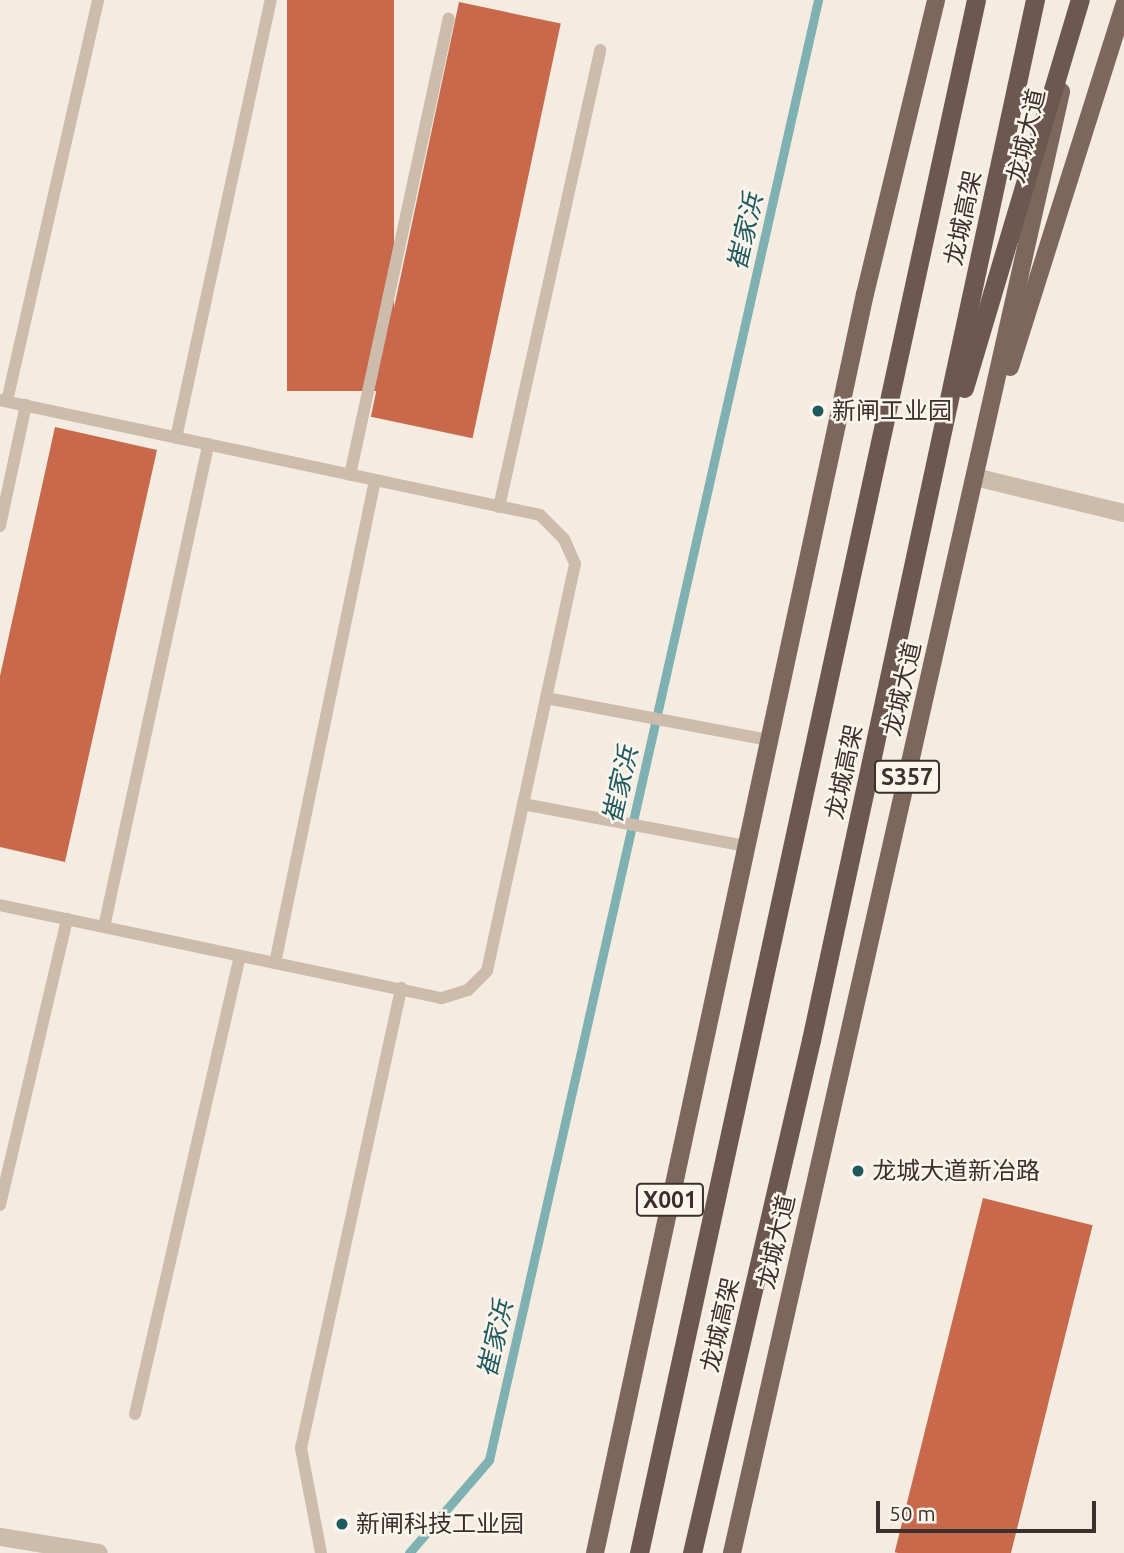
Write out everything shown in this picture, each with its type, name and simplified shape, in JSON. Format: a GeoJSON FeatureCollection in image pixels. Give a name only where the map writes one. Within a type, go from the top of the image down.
{"type":"FeatureCollection","features":[{"type":"Feature","properties":{"kind":"highway","name":"龙城高架"},"geometry":{"type":"LineString","coordinates":[[639,1553],[830,694],[976,0]]}},
{"type":"Feature","properties":{"kind":"highway","name":"龙城高架"},"geometry":{"type":"LineString","coordinates":[[692,1553],[922,527],[1035,0]]}},
{"type":"Feature","properties":{"kind":"highway"},"geometry":{"type":"LineString","coordinates":[[922,527],[1081,0]]}},
{"type":"Feature","properties":{"kind":"main road"},"geometry":{"type":"LineString","coordinates":[[746,846],[936,0]]}},
{"type":"Feature","properties":{"kind":"main road","name":"龙城大道"},"geometry":{"type":"LineString","coordinates":[[732,1553],[1081,0]]}},
{"type":"Feature","properties":{"kind":"main road"},"geometry":{"type":"LineString","coordinates":[[975,477],[1124,5]]}},
{"type":"Feature","properties":{"kind":"main road","name":"X001"},"geometry":{"type":"LineString","coordinates":[[595,1553],[746,846]]}},
{"type":"Feature","properties":{"kind":"street"},"geometry":{"type":"LineString","coordinates":[[975,477],[1124,513]]}},
{"type":"Feature","properties":{"kind":"street"},"geometry":{"type":"LineString","coordinates":[[0,1537],[99,1553]]}},
{"type":"Feature","properties":{"kind":"lane"},"geometry":{"type":"LineString","coordinates":[[0,905],[441,998],[468,990],[487,971],[575,564],[564,539],[540,515],[3,400],[98,0]]}},
{"type":"Feature","properties":{"kind":"lane"},"geometry":{"type":"LineString","coordinates":[[176,438],[271,0]]}},
{"type":"Feature","properties":{"kind":"lane"},"geometry":{"type":"LineString","coordinates":[[350,475],[449,19]]}},
{"type":"Feature","properties":{"kind":"lane"},"geometry":{"type":"LineString","coordinates":[[499,507],[600,50]]}},
{"type":"Feature","properties":{"kind":"lane"},"geometry":{"type":"LineString","coordinates":[[0,526],[26,405]]}},
{"type":"Feature","properties":{"kind":"lane"},"geometry":{"type":"LineString","coordinates":[[104,927],[208,444]]}},
{"type":"Feature","properties":{"kind":"lane"},"geometry":{"type":"LineString","coordinates":[[275,963],[374,480]]}},
{"type":"Feature","properties":{"kind":"lane"},"geometry":{"type":"LineString","coordinates":[[546,698],[769,740]]}},
{"type":"Feature","properties":{"kind":"lane"},"geometry":{"type":"LineString","coordinates":[[523,804],[746,846]]}},
{"type":"Feature","properties":{"kind":"lane"},"geometry":{"type":"LineString","coordinates":[[0,1205],[67,919]]}},
{"type":"Feature","properties":{"kind":"lane"},"geometry":{"type":"LineString","coordinates":[[135,1414],[240,956]]}},
{"type":"Feature","properties":{"kind":"lane"},"geometry":{"type":"LineString","coordinates":[[321,1553],[301,1448],[401,988]]}},
{"type":"Feature","properties":{"kind":"building"},"geometry":{"type":"Polygon","coordinates":[[[287,0],[394,0],[394,391],[287,391],[287,0]]]}},
{"type":"Feature","properties":{"kind":"building"},"geometry":{"type":"Polygon","coordinates":[[[459,2],[561,24],[473,438],[371,417],[459,2]]]}},
{"type":"Feature","properties":{"kind":"building"},"geometry":{"type":"Polygon","coordinates":[[[55,427],[157,450],[65,862],[0,847],[0,676],[55,427]]]}},
{"type":"Feature","properties":{"kind":"building"},"geometry":{"type":"Polygon","coordinates":[[[983,1198],[1093,1225],[1011,1553],[895,1552],[983,1198]]]}},
{"type":"Feature","properties":{"kind":"waterway","name":"崔家浜"},"geometry":{"type":"LineString","coordinates":[[409,1553],[489,1460],[818,0]]}},
{"type":"Feature","properties":{"kind":"place","name":"新闸工业园"},"geometry":{"type":"Point","coordinates":[818,411]}},
{"type":"Feature","properties":{"kind":"place","name":"龙城大道新冶路"},"geometry":{"type":"Point","coordinates":[858,1171]}},
{"type":"Feature","properties":{"kind":"place","name":"新闸科技工业园"},"geometry":{"type":"Point","coordinates":[342,1524]}}]}
